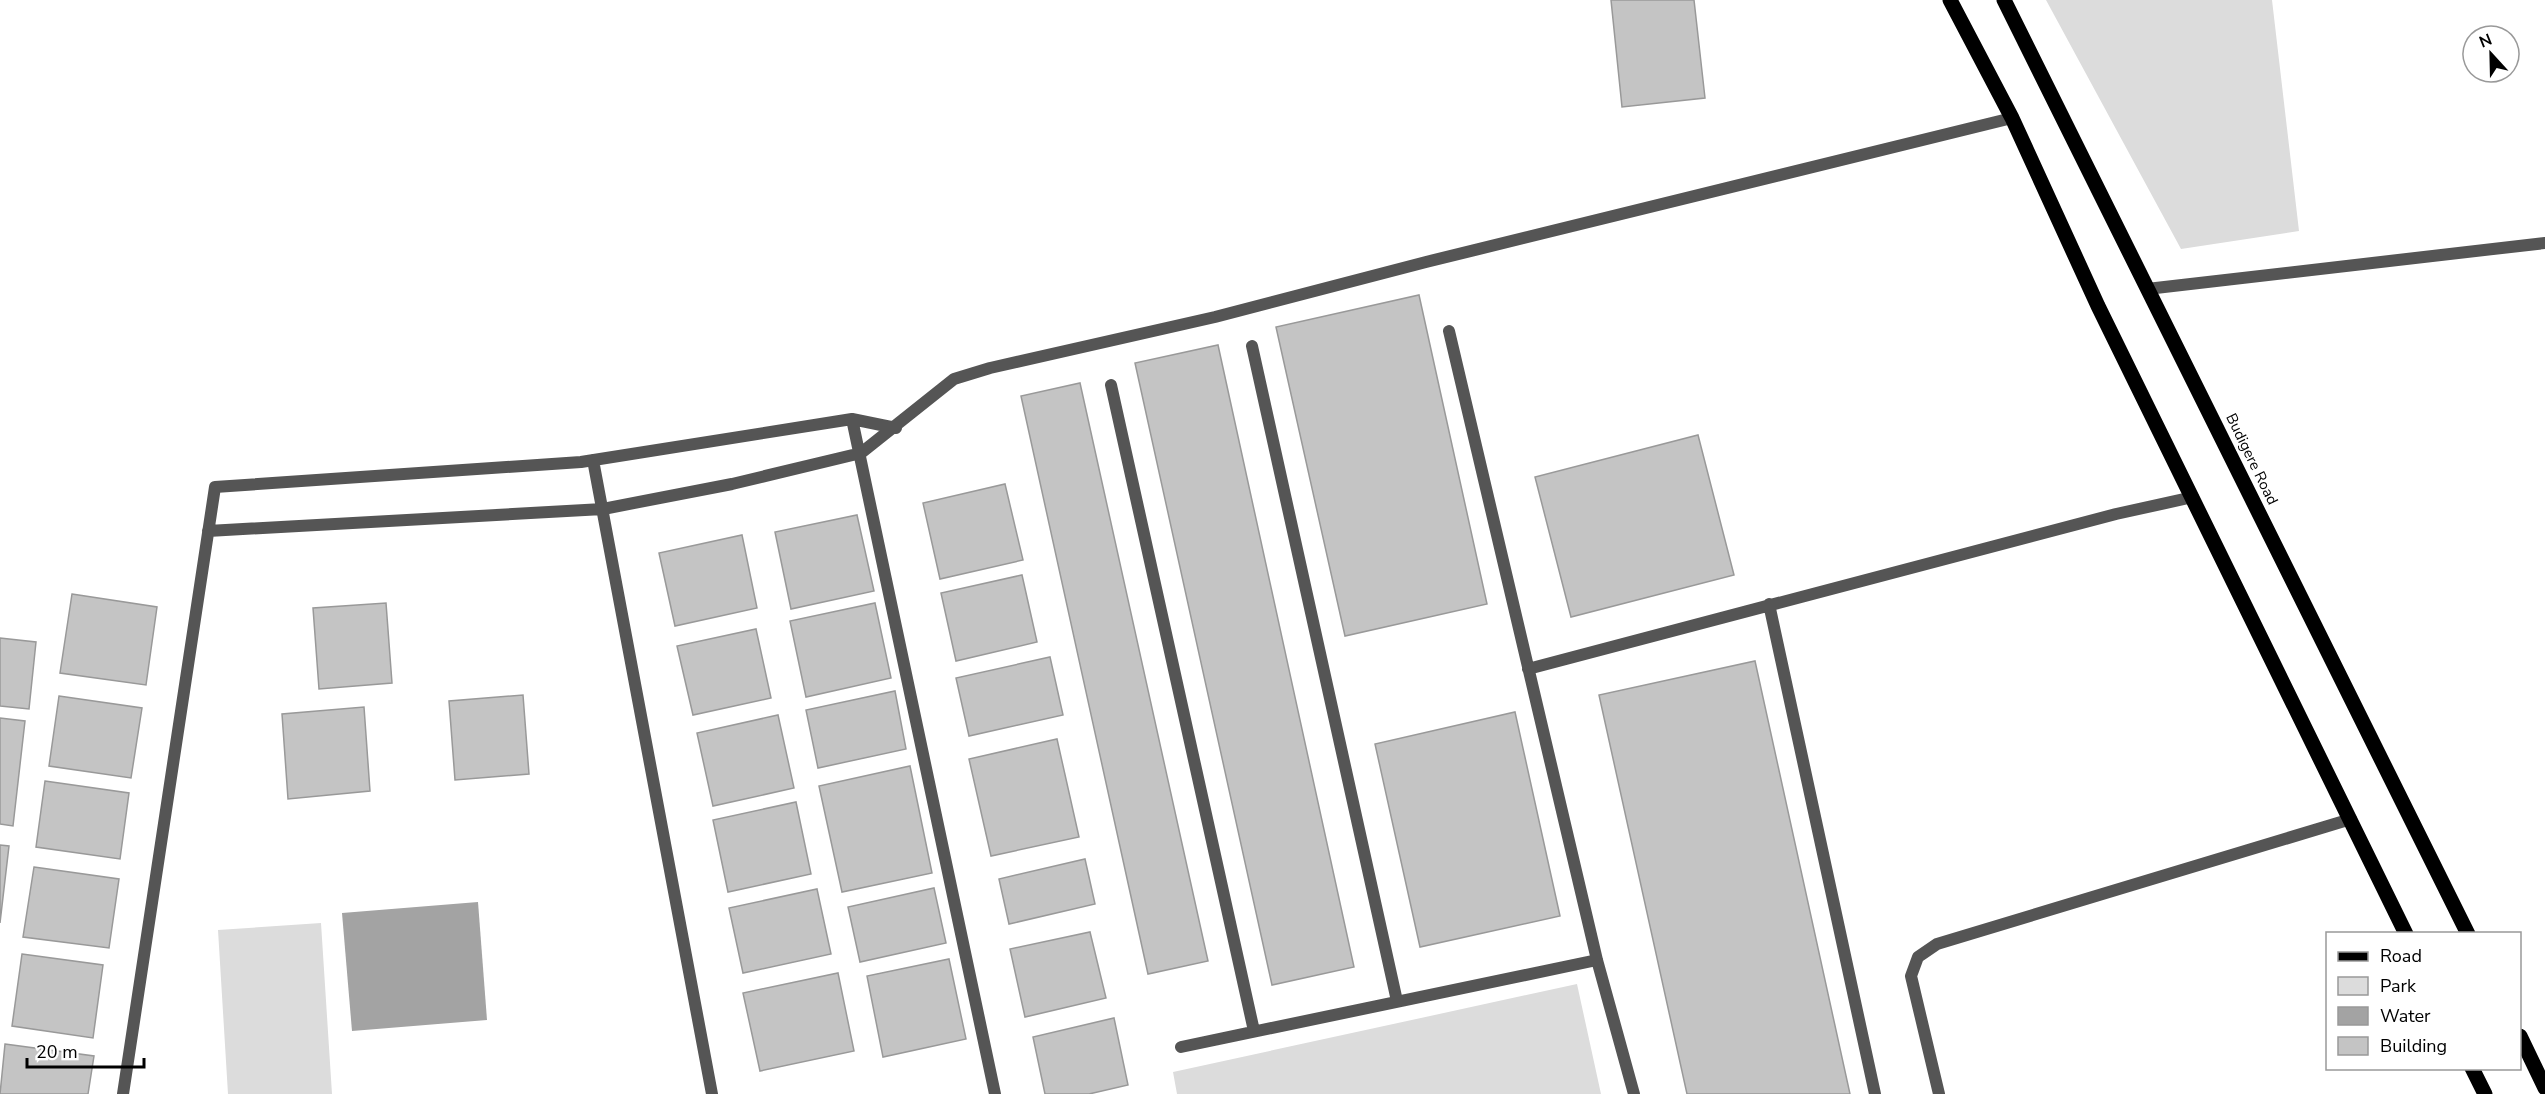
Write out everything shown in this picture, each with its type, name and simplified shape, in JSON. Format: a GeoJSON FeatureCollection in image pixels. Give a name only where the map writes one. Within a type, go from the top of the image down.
{"type":"FeatureCollection","features":[{"type":"Feature","properties":{"kind":"main road"},"geometry":{"type":"LineString","coordinates":[[1950,0],[2012,118],[2098,306],[2406,932]]}},
{"type":"Feature","properties":{"kind":"main road","name":"Budigere Road"},"geometry":{"type":"LineString","coordinates":[[2004,0],[2468,932]]}},
{"type":"Feature","properties":{"kind":"main road"},"geometry":{"type":"LineString","coordinates":[[2521,1038],[2545,1088]]}},
{"type":"Feature","properties":{"kind":"main road"},"geometry":{"type":"LineString","coordinates":[[2473,1070],[2485,1094]]}},
{"type":"Feature","properties":{"kind":"street"},"geometry":{"type":"LineString","coordinates":[[208,531],[603,509],[732,484],[861,453],[896,428],[954,379],[990,368],[1215,317],[1426,262],[2012,118]]}},
{"type":"Feature","properties":{"kind":"street"},"geometry":{"type":"LineString","coordinates":[[2147,289],[2545,243]]}},
{"type":"Feature","properties":{"kind":"street"},"geometry":{"type":"LineString","coordinates":[[1449,331],[1597,960],[1634,1094]]}},
{"type":"Feature","properties":{"kind":"street"},"geometry":{"type":"LineString","coordinates":[[1252,346],[1397,1001]]}},
{"type":"Feature","properties":{"kind":"street"},"geometry":{"type":"LineString","coordinates":[[1111,385],[1254,1031]]}},
{"type":"Feature","properties":{"kind":"street"},"geometry":{"type":"LineString","coordinates":[[123,1094],[215,487],[593,460],[852,419],[896,428]]}},
{"type":"Feature","properties":{"kind":"street"},"geometry":{"type":"LineString","coordinates":[[852,419],[995,1094]]}},
{"type":"Feature","properties":{"kind":"street"},"geometry":{"type":"LineString","coordinates":[[593,460],[712,1094]]}},
{"type":"Feature","properties":{"kind":"street"},"geometry":{"type":"LineString","coordinates":[[1528,669],[1769,604],[2193,496]]}},
{"type":"Feature","properties":{"kind":"street"},"geometry":{"type":"LineString","coordinates":[[1769,604],[1875,1094]]}},
{"type":"Feature","properties":{"kind":"street"},"geometry":{"type":"LineString","coordinates":[[1939,1094],[1911,976],[1918,957],[1937,944],[2351,819]]}},
{"type":"Feature","properties":{"kind":"street"},"geometry":{"type":"LineString","coordinates":[[1181,1047],[1597,960]]}},
{"type":"Feature","properties":{"kind":"green space"},"geometry":{"type":"Polygon","coordinates":[[[2046,0],[2272,0],[2299,231],[2181,249],[2046,0]]]}},
{"type":"Feature","properties":{"kind":"green space"},"geometry":{"type":"Polygon","coordinates":[[[321,923],[332,1094],[228,1094],[218,930],[321,923]]]}},
{"type":"Feature","properties":{"kind":"green space"},"geometry":{"type":"Polygon","coordinates":[[[1577,984],[1601,1094],[1177,1094],[1173,1072],[1577,984]]]}},
{"type":"Feature","properties":{"kind":"water"},"geometry":{"type":"Polygon","coordinates":[[[478,902],[487,1020],[352,1031],[342,913],[478,902]]]}},
{"type":"Feature","properties":{"kind":"building"},"geometry":{"type":"Polygon","coordinates":[[[1611,0],[1694,0],[1705,98],[1622,107],[1611,0]]]}},
{"type":"Feature","properties":{"kind":"building"},"geometry":{"type":"Polygon","coordinates":[[[1419,295],[1487,604],[1345,636],[1276,327],[1419,295]]]}},
{"type":"Feature","properties":{"kind":"building"},"geometry":{"type":"Polygon","coordinates":[[[1218,345],[1354,967],[1272,985],[1135,363],[1218,345]]]}},
{"type":"Feature","properties":{"kind":"building"},"geometry":{"type":"Polygon","coordinates":[[[1080,383],[1208,961],[1148,974],[1021,396],[1080,383]]]}},
{"type":"Feature","properties":{"kind":"building"},"geometry":{"type":"Polygon","coordinates":[[[1698,435],[1734,575],[1571,617],[1535,477],[1698,435]]]}},
{"type":"Feature","properties":{"kind":"building"},"geometry":{"type":"Polygon","coordinates":[[[1005,484],[1023,560],[940,579],[923,503],[1005,484]]]}},
{"type":"Feature","properties":{"kind":"building"},"geometry":{"type":"Polygon","coordinates":[[[857,515],[874,591],[791,609],[775,532],[857,515]]]}},
{"type":"Feature","properties":{"kind":"building"},"geometry":{"type":"Polygon","coordinates":[[[742,535],[757,608],[675,626],[659,553],[742,535]]]}},
{"type":"Feature","properties":{"kind":"building"},"geometry":{"type":"Polygon","coordinates":[[[1022,575],[1037,642],[956,661],[941,593],[1022,575]]]}},
{"type":"Feature","properties":{"kind":"building"},"geometry":{"type":"Polygon","coordinates":[[[72,594],[157,607],[146,685],[60,673],[72,594]]]}},
{"type":"Feature","properties":{"kind":"building"},"geometry":{"type":"Polygon","coordinates":[[[386,603],[392,683],[319,689],[313,608],[386,603]]]}},
{"type":"Feature","properties":{"kind":"building"},"geometry":{"type":"Polygon","coordinates":[[[875,603],[891,678],[806,697],[790,621],[875,603]]]}},
{"type":"Feature","properties":{"kind":"building"},"geometry":{"type":"Polygon","coordinates":[[[756,629],[771,698],[693,715],[677,646],[756,629]]]}},
{"type":"Feature","properties":{"kind":"building"},"geometry":{"type":"Polygon","coordinates":[[[0,638],[36,642],[29,709],[0,706],[0,638]]]}},
{"type":"Feature","properties":{"kind":"building"},"geometry":{"type":"Polygon","coordinates":[[[1050,657],[1063,715],[969,736],[956,678],[1050,657]]]}},
{"type":"Feature","properties":{"kind":"building"},"geometry":{"type":"Polygon","coordinates":[[[1755,661],[1850,1094],[1687,1094],[1599,695],[1755,661]]]}},
{"type":"Feature","properties":{"kind":"building"},"geometry":{"type":"Polygon","coordinates":[[[895,691],[906,749],[818,768],[806,710],[895,691]]]}},
{"type":"Feature","properties":{"kind":"building"},"geometry":{"type":"Polygon","coordinates":[[[523,695],[529,774],[455,780],[449,701],[523,695]]]}},
{"type":"Feature","properties":{"kind":"building"},"geometry":{"type":"Polygon","coordinates":[[[59,696],[142,708],[131,778],[49,766],[59,696]]]}},
{"type":"Feature","properties":{"kind":"building"},"geometry":{"type":"Polygon","coordinates":[[[364,707],[370,791],[288,799],[282,714],[364,707]]]}},
{"type":"Feature","properties":{"kind":"building"},"geometry":{"type":"Polygon","coordinates":[[[1515,712],[1560,916],[1420,947],[1375,744],[1515,712]]]}},
{"type":"Feature","properties":{"kind":"building"},"geometry":{"type":"Polygon","coordinates":[[[778,715],[794,788],[713,806],[697,733],[778,715]]]}},
{"type":"Feature","properties":{"kind":"building"},"geometry":{"type":"Polygon","coordinates":[[[0,718],[25,721],[13,826],[0,824],[0,718]]]}},
{"type":"Feature","properties":{"kind":"building"},"geometry":{"type":"Polygon","coordinates":[[[1057,739],[1079,837],[991,856],[969,759],[1057,739]]]}},
{"type":"Feature","properties":{"kind":"building"},"geometry":{"type":"Polygon","coordinates":[[[910,766],[932,873],[842,892],[819,786],[910,766]]]}},
{"type":"Feature","properties":{"kind":"building"},"geometry":{"type":"Polygon","coordinates":[[[45,781],[129,793],[120,859],[36,847],[45,781]]]}},
{"type":"Feature","properties":{"kind":"building"},"geometry":{"type":"Polygon","coordinates":[[[796,802],[811,874],[728,892],[713,820],[796,802]]]}},
{"type":"Feature","properties":{"kind":"building"},"geometry":{"type":"Polygon","coordinates":[[[0,845],[9,846],[0,923],[0,845]]]}},
{"type":"Feature","properties":{"kind":"building"},"geometry":{"type":"Polygon","coordinates":[[[1085,859],[1095,904],[1009,924],[999,879],[1085,859]]]}},
{"type":"Feature","properties":{"kind":"building"},"geometry":{"type":"Polygon","coordinates":[[[34,867],[119,879],[109,948],[23,937],[34,867]]]}},
{"type":"Feature","properties":{"kind":"building"},"geometry":{"type":"Polygon","coordinates":[[[934,888],[946,943],[860,962],[848,907],[934,888]]]}},
{"type":"Feature","properties":{"kind":"building"},"geometry":{"type":"Polygon","coordinates":[[[817,889],[831,954],[743,973],[729,908],[817,889]]]}},
{"type":"Feature","properties":{"kind":"building"},"geometry":{"type":"Polygon","coordinates":[[[1090,932],[1106,998],[1025,1017],[1010,949],[1090,932]]]}},
{"type":"Feature","properties":{"kind":"building"},"geometry":{"type":"Polygon","coordinates":[[[22,954],[103,965],[93,1038],[12,1026],[22,954]]]}},
{"type":"Feature","properties":{"kind":"building"},"geometry":{"type":"Polygon","coordinates":[[[949,959],[966,1039],[883,1057],[867,976],[949,959]]]}},
{"type":"Feature","properties":{"kind":"building"},"geometry":{"type":"Polygon","coordinates":[[[838,973],[854,1051],[760,1071],[743,993],[838,973]]]}},
{"type":"Feature","properties":{"kind":"building"},"geometry":{"type":"Polygon","coordinates":[[[1114,1018],[1128,1085],[1089,1094],[1045,1094],[1033,1037],[1114,1018]]]}},
{"type":"Feature","properties":{"kind":"building"},"geometry":{"type":"Polygon","coordinates":[[[5,1044],[94,1056],[88,1094],[0,1094],[5,1044]]]}}]}
